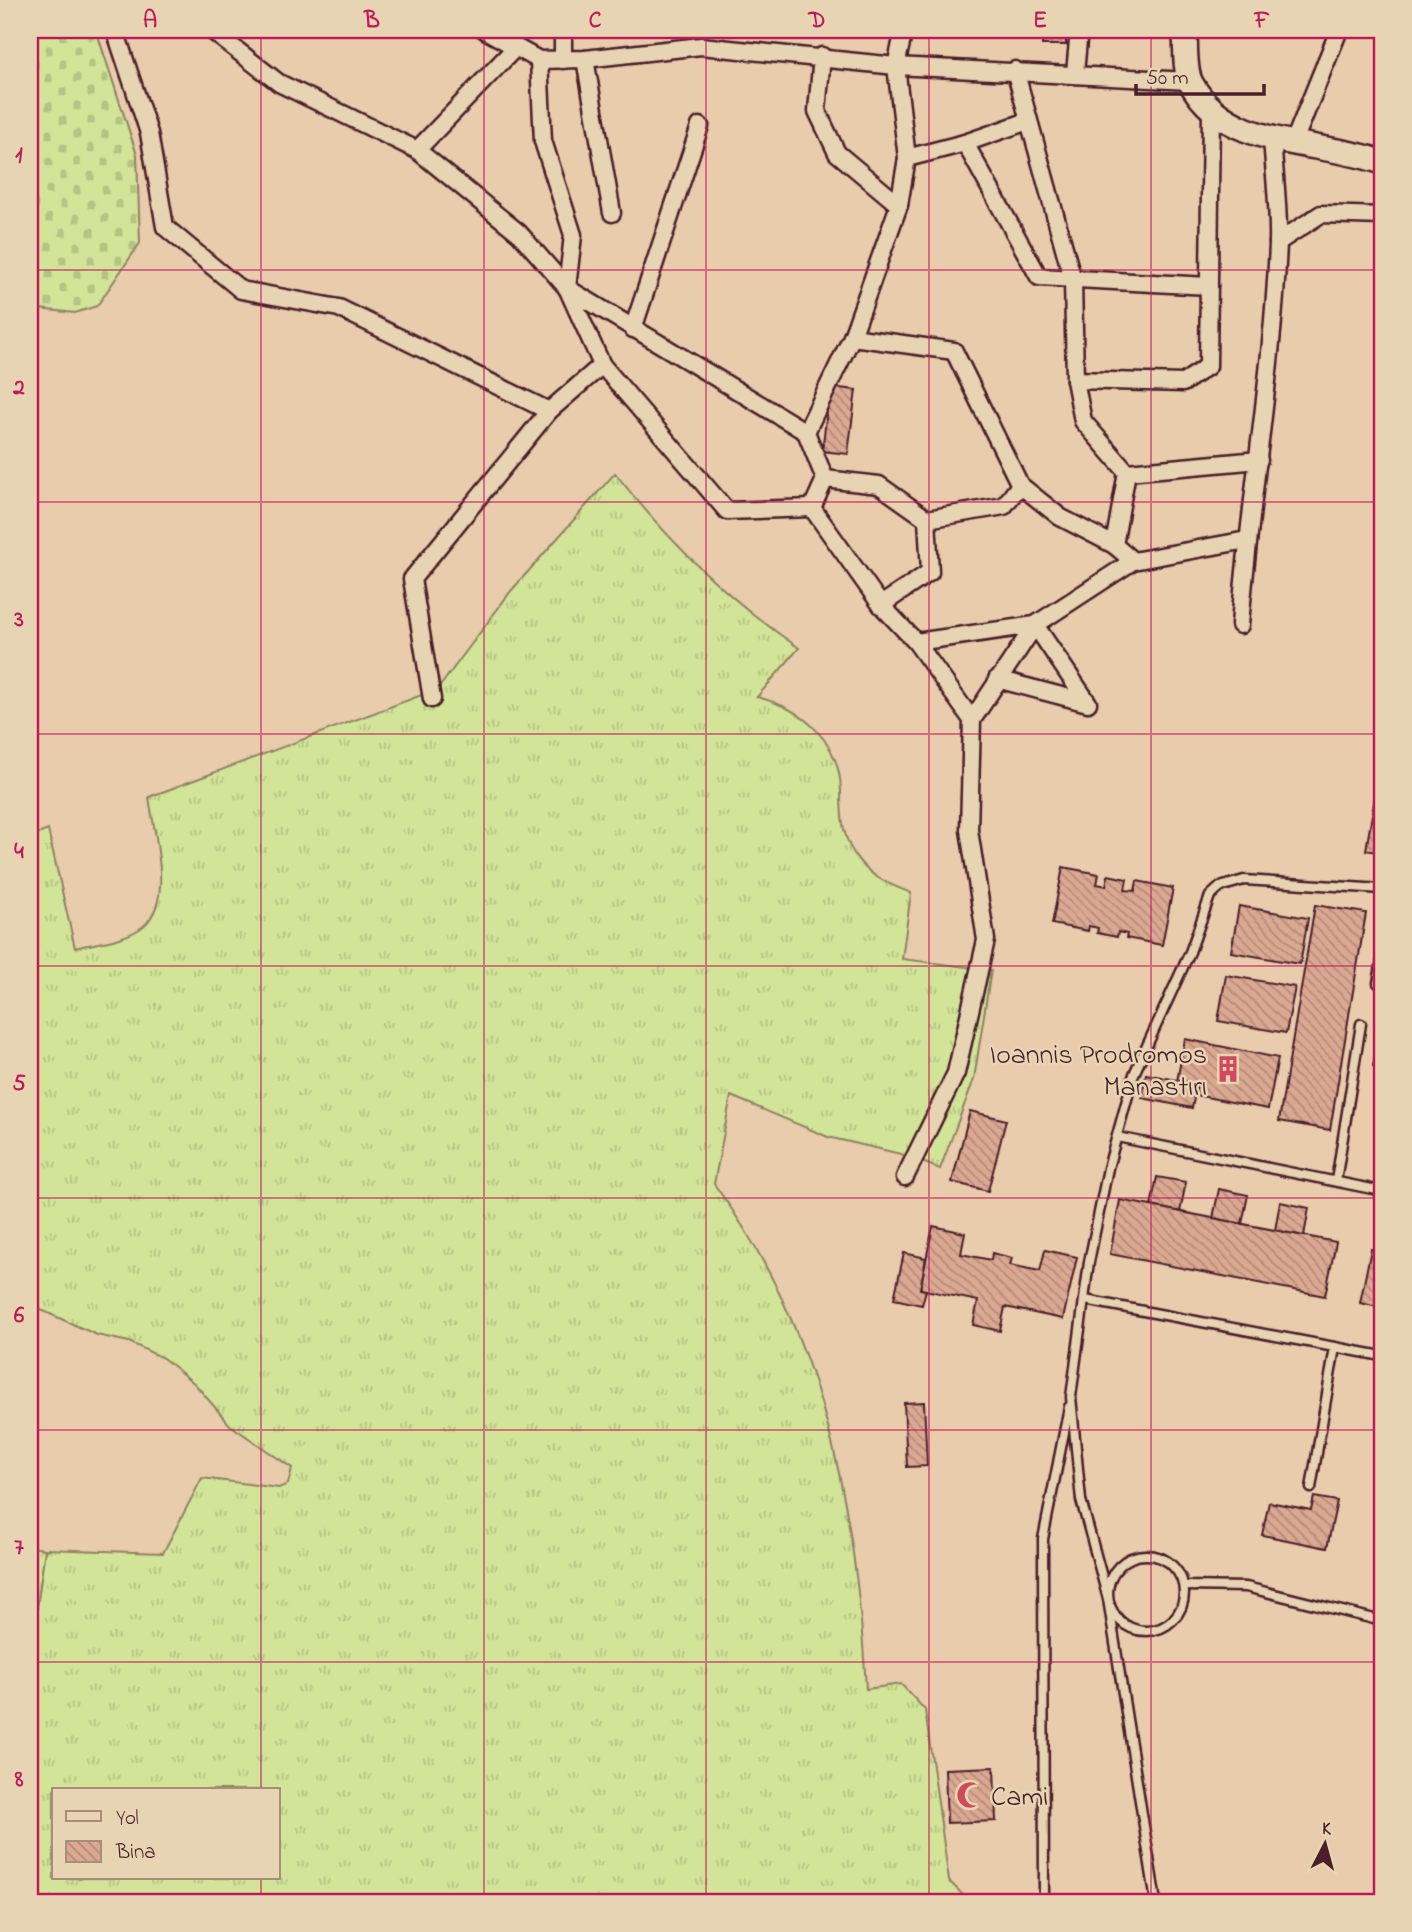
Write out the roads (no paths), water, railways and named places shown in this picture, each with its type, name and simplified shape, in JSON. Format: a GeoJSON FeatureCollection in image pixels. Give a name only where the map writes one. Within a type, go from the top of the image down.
{"type":"FeatureCollection","features":[{"type":"Feature","properties":{"kind":"street"},"geometry":{"type":"LineString","coordinates":[[115,30],[149,133],[165,227],[241,290],[340,307],[549,411]]}},
{"type":"Feature","properties":{"kind":"street"},"geometry":{"type":"LineString","coordinates":[[211,30],[279,83],[417,150],[519,233],[567,288],[602,365],[727,511],[812,508]]}},
{"type":"Feature","properties":{"kind":"street"},"geometry":{"type":"LineString","coordinates":[[485,30],[539,60],[585,59],[701,46],[822,56],[896,66],[1075,73],[1189,81]]}},
{"type":"Feature","properties":{"kind":"street"},"geometry":{"type":"LineString","coordinates":[[563,30],[563,60]]}},
{"type":"Feature","properties":{"kind":"street"},"geometry":{"type":"LineString","coordinates":[[806,432],[852,337],[899,205],[907,158],[896,66],[904,30]]}},
{"type":"Feature","properties":{"kind":"street"},"geometry":{"type":"LineString","coordinates":[[1075,73],[1079,30]]}},
{"type":"Feature","properties":{"kind":"street"},"geometry":{"type":"LineString","coordinates":[[1185,30],[1189,81],[1211,110],[1282,140],[1382,162]]}},
{"type":"Feature","properties":{"kind":"street"},"geometry":{"type":"LineString","coordinates":[[1240,625],[1247,540],[1259,460],[1278,242],[1282,140],[1339,30]]}},
{"type":"Feature","properties":{"kind":"street"},"geometry":{"type":"LineString","coordinates":[[417,150],[514,48]]}},
{"type":"Feature","properties":{"kind":"street"},"geometry":{"type":"LineString","coordinates":[[822,56],[817,111],[837,153],[899,205]]}},
{"type":"Feature","properties":{"kind":"street"},"geometry":{"type":"LineString","coordinates":[[585,59],[612,213]]}},
{"type":"Feature","properties":{"kind":"street"},"geometry":{"type":"LineString","coordinates":[[539,60],[543,141],[573,235],[567,288]]}},
{"type":"Feature","properties":{"kind":"street"},"geometry":{"type":"LineString","coordinates":[[1015,70],[1073,280],[1075,380],[1083,421],[1128,472]]}},
{"type":"Feature","properties":{"kind":"street"},"geometry":{"type":"LineString","coordinates":[[1075,380],[1183,383],[1208,366],[1211,110]]}},
{"type":"Feature","properties":{"kind":"street"},"geometry":{"type":"LineString","coordinates":[[907,158],[965,143],[1028,121]]}},
{"type":"Feature","properties":{"kind":"street"},"geometry":{"type":"LineString","coordinates":[[633,329],[700,126]]}},
{"type":"Feature","properties":{"kind":"street"},"geometry":{"type":"LineString","coordinates":[[965,143],[1039,277],[1209,286]]}},
{"type":"Feature","properties":{"kind":"street"},"geometry":{"type":"LineString","coordinates":[[1278,242],[1321,214],[1382,216]]}},
{"type":"Feature","properties":{"kind":"street"},"geometry":{"type":"LineString","coordinates":[[567,288],[806,432],[825,479],[812,508]]}},
{"type":"Feature","properties":{"kind":"street"},"geometry":{"type":"LineString","coordinates":[[852,337],[954,351],[1020,485],[1060,517],[1114,545],[1133,561]]}},
{"type":"Feature","properties":{"kind":"street"},"geometry":{"type":"LineString","coordinates":[[432,699],[412,579],[549,411],[602,365]]}},
{"type":"Feature","properties":{"kind":"street"},"geometry":{"type":"LineString","coordinates":[[1128,472],[1259,460]]}},
{"type":"Feature","properties":{"kind":"street"},"geometry":{"type":"LineString","coordinates":[[1114,545],[1128,472]]}},
{"type":"Feature","properties":{"kind":"street"},"geometry":{"type":"LineString","coordinates":[[825,479],[879,485],[927,519],[1004,506],[1020,485]]}},
{"type":"Feature","properties":{"kind":"street"},"geometry":{"type":"LineString","coordinates":[[812,508],[881,605],[916,642],[972,720]]}},
{"type":"Feature","properties":{"kind":"street"},"geometry":{"type":"LineString","coordinates":[[881,605],[930,572],[927,519]]}},
{"type":"Feature","properties":{"kind":"street"},"geometry":{"type":"LineString","coordinates":[[905,1177],[956,1073],[986,940],[969,830],[972,720],[1035,625],[1133,561],[1247,540]]}},
{"type":"Feature","properties":{"kind":"street"},"geometry":{"type":"LineString","coordinates":[[916,642],[1035,625]]}},
{"type":"Feature","properties":{"kind":"street"},"geometry":{"type":"LineString","coordinates":[[998,680],[1088,703],[1035,625]]}},
{"type":"Feature","properties":{"kind":"lane"},"geometry":{"type":"LineString","coordinates":[[1044,1902],[1043,1539],[1071,1397],[1089,1262],[1134,1073],[1190,952],[1210,896],[1231,882],[1244,880],[1382,889]]}},
{"type":"Feature","properties":{"kind":"lane"},"geometry":{"type":"LineString","coordinates":[[1382,961],[1378,983],[1382,984]]}},
{"type":"Feature","properties":{"kind":"lane"},"geometry":{"type":"LineString","coordinates":[[1336,1181],[1361,1024]]}},
{"type":"Feature","properties":{"kind":"lane"},"geometry":{"type":"LineString","coordinates":[[1117,1137],[1382,1191]]}},
{"type":"Feature","properties":{"kind":"lane"},"geometry":{"type":"LineString","coordinates":[[1085,1300],[1382,1356]]}},
{"type":"Feature","properties":{"kind":"lane"},"geometry":{"type":"LineString","coordinates":[[1311,1488],[1335,1347]]}},
{"type":"Feature","properties":{"kind":"lane"},"geometry":{"type":"LineString","coordinates":[[1071,1397],[1081,1500],[1108,1599],[1156,1902]]}},
{"type":"Feature","properties":{"kind":"lane"},"geometry":{"type":"LineString","coordinates":[[1144,1555],[1170,1563],[1184,1586],[1182,1604],[1173,1620],[1148,1631],[1122,1622],[1108,1599],[1114,1572],[1127,1560],[1144,1555]]}},
{"type":"Feature","properties":{"kind":"lane"},"geometry":{"type":"LineString","coordinates":[[1184,1586],[1246,1587],[1382,1621]]}},
{"type":"Feature","properties":{"kind":"place","name":"Ioannis Prodromos Manastırı"},"geometry":{"type":"Point","coordinates":[1228,1069]}},
{"type":"Feature","properties":{"kind":"place","name":"Cami"},"geometry":{"type":"Point","coordinates":[970,1795]}}]}
